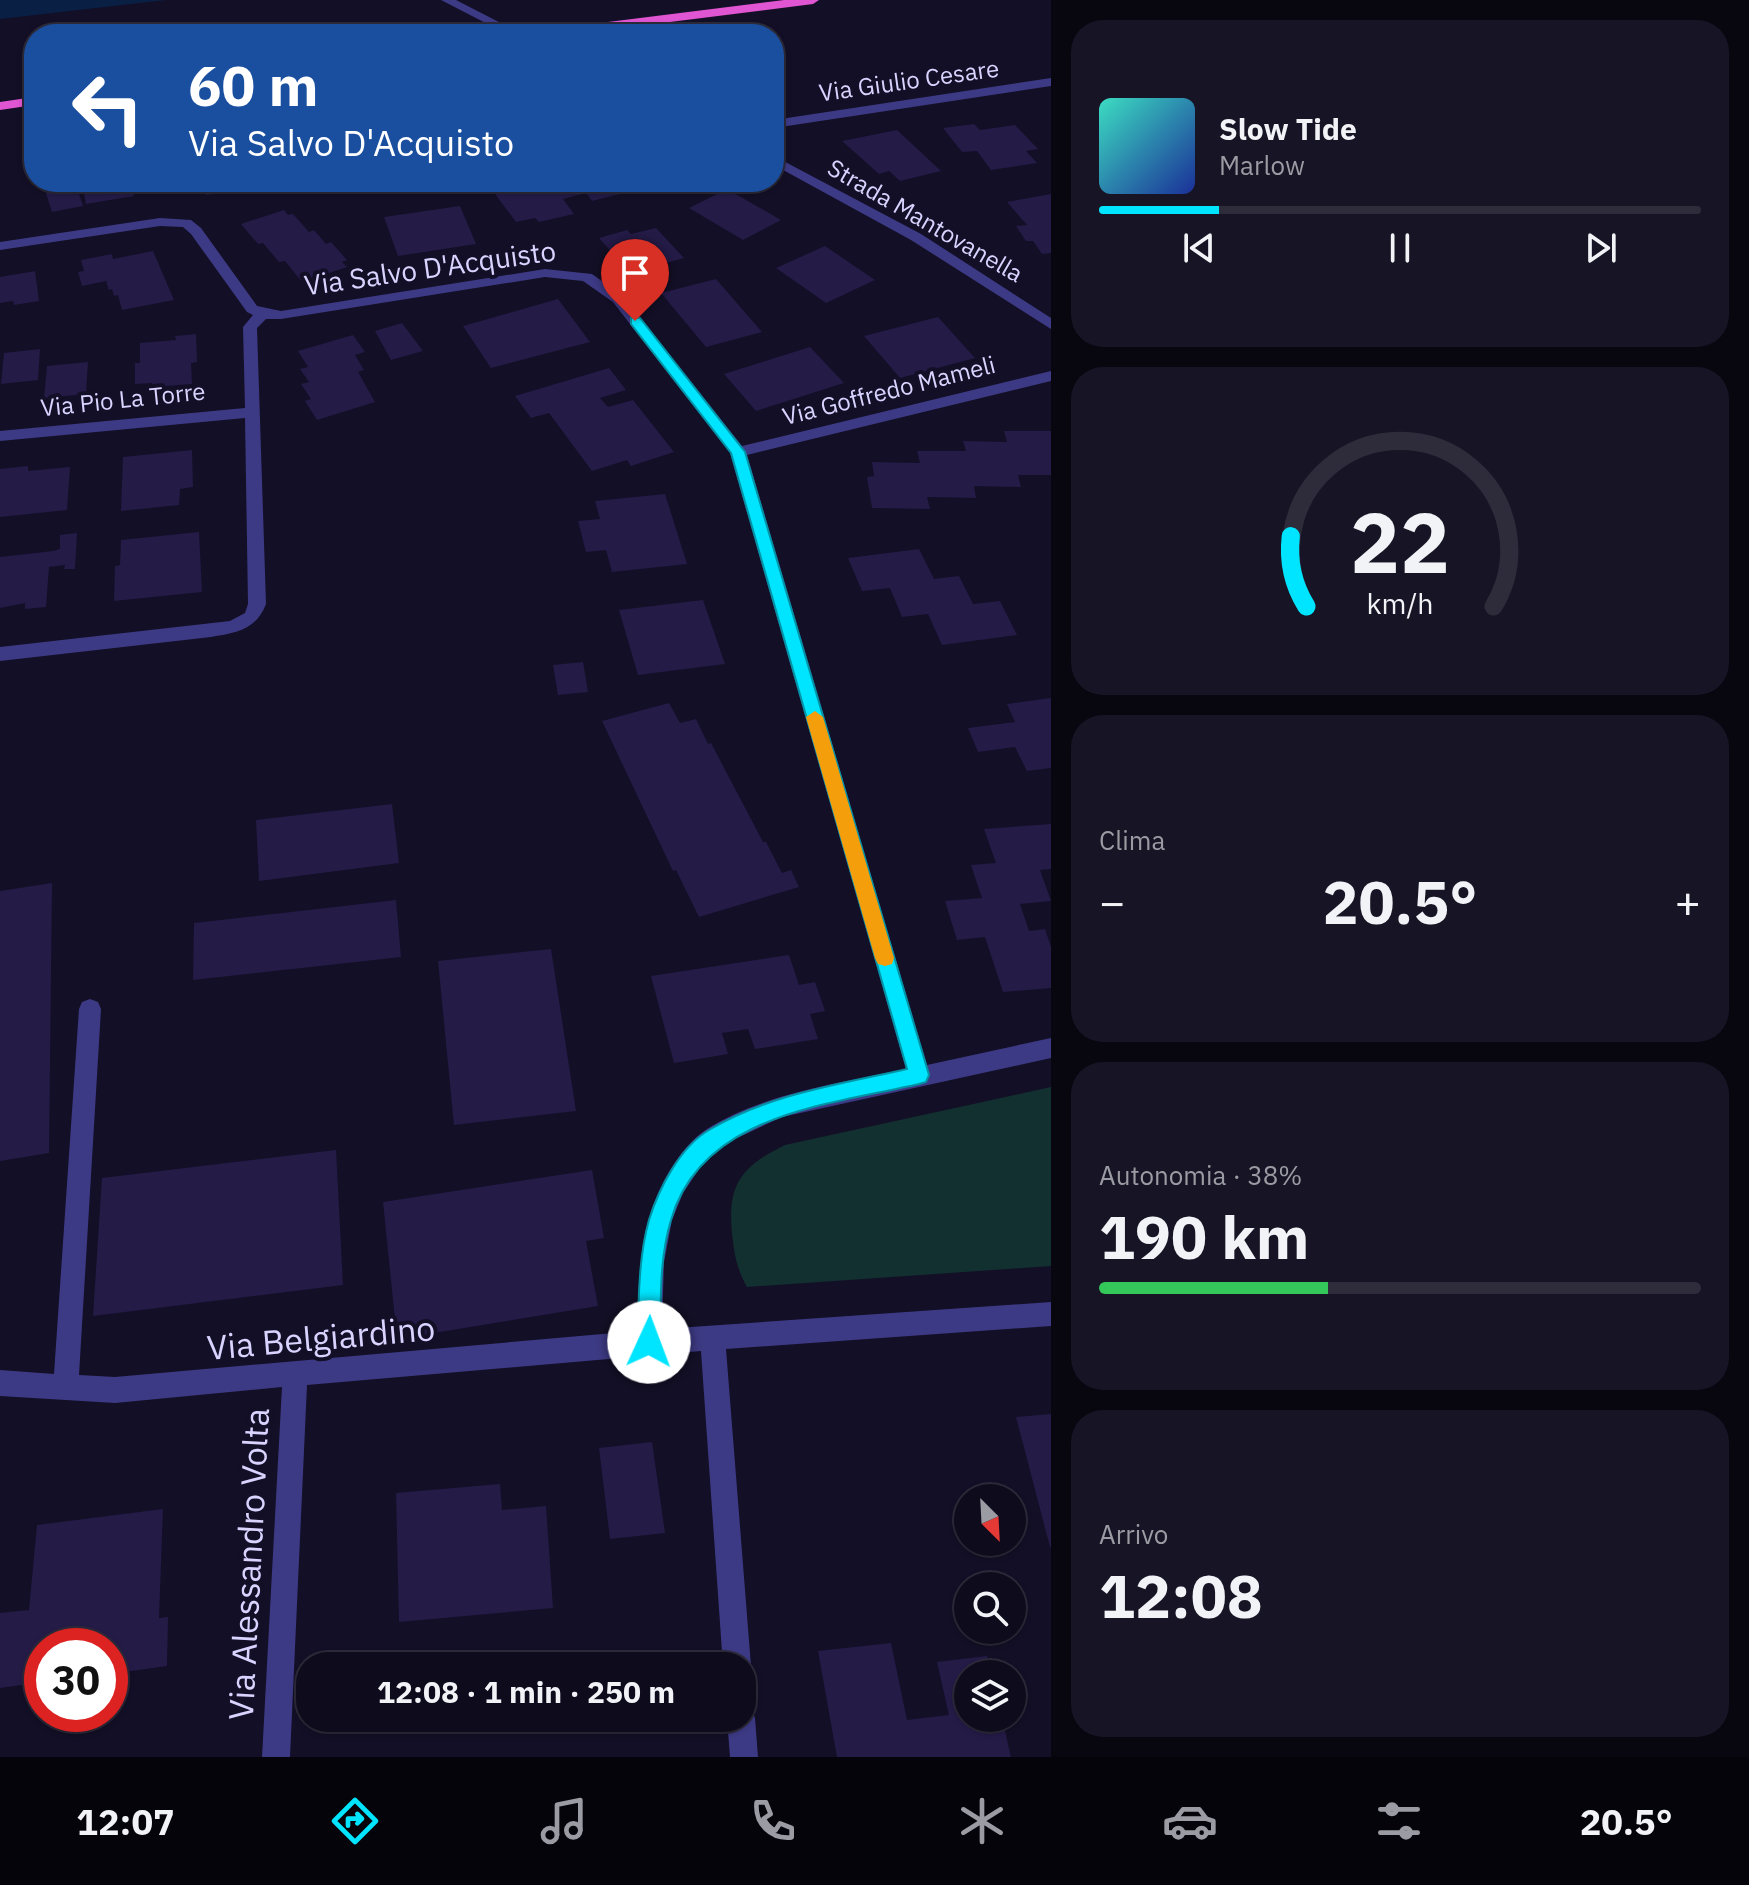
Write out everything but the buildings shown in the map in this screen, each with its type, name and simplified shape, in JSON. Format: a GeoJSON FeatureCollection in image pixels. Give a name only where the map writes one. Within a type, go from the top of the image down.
{"type":"FeatureCollection","features":[{"type":"Feature","properties":{"kind":"highway"},"geometry":{"type":"LineString","coordinates":[[623,24],[813,0]]}},
{"type":"Feature","properties":{"kind":"highway"},"geometry":{"type":"LineString","coordinates":[[0,106],[24,102]]}},
{"type":"Feature","properties":{"kind":"street"},"geometry":{"type":"LineString","coordinates":[[447,0],[496,24]]}},
{"type":"Feature","properties":{"kind":"street","name":"Via Giulio Cesare"},"geometry":{"type":"LineString","coordinates":[[784,122],[1051,82]]}},
{"type":"Feature","properties":{"kind":"street","name":"Strada Mantovanella"},"geometry":{"type":"LineString","coordinates":[[784,165],[877,213],[951,256],[1051,325]]}},
{"type":"Feature","properties":{"kind":"street"},"geometry":{"type":"LineString","coordinates":[[0,246],[160,222],[186,223],[196,231],[252,309],[262,314],[250,327],[257,582],[257,604],[252,617],[234,627],[211,631],[0,654]]}},
{"type":"Feature","properties":{"kind":"street","name":"Via Salvo D'Acquisto"},"geometry":{"type":"LineString","coordinates":[[262,314],[281,315],[545,273],[587,277],[618,299],[738,452],[919,1075]]}},
{"type":"Feature","properties":{"kind":"street","name":"Via Goffredo Mameli"},"geometry":{"type":"LineString","coordinates":[[738,452],[1051,376]]}},
{"type":"Feature","properties":{"kind":"street","name":"Via Pio La Torre"},"geometry":{"type":"LineString","coordinates":[[0,436],[252,412]]}},
{"type":"Feature","properties":{"kind":"street"},"geometry":{"type":"LineString","coordinates":[[66,1389],[90,1009]]}},
{"type":"Feature","properties":{"kind":"street"},"geometry":{"type":"LineString","coordinates":[[649,1342],[652,1262],[660,1220],[675,1185],[693,1158],[714,1137],[780,1107],[1051,1048]]}},
{"type":"Feature","properties":{"kind":"street","name":"Via Belgiardino"},"geometry":{"type":"LineString","coordinates":[[0,1383],[115,1390],[649,1342],[1051,1314]]}},
{"type":"Feature","properties":{"kind":"street"},"geometry":{"type":"LineString","coordinates":[[713,1339],[736,1652]]}},
{"type":"Feature","properties":{"kind":"street","name":"Via Alessandro Volta"},"geometry":{"type":"LineString","coordinates":[[276,1757],[295,1376]]}},
{"type":"Feature","properties":{"kind":"street"},"geometry":{"type":"LineString","coordinates":[[742,1732],[744,1757]]}},
{"type":"Feature","properties":{"kind":"green space"},"geometry":{"type":"Polygon","coordinates":[[[1051,1087],[1051,1266],[747,1287],[738,1268],[734,1248],[732,1202],[740,1178],[770,1153],[785,1145],[1051,1087]]]}},
{"type":"Feature","properties":{"kind":"water"},"geometry":{"type":"Polygon","coordinates":[[[0,0],[166,0],[0,19],[0,0]]]}},
{"type":"Feature","properties":{"kind":"slow traffic"},"geometry":{"type":"LineString","coordinates":[[815,717],[885,958]]}},
{"type":"Feature","properties":{"kind":"route"},"geometry":{"type":"LineString","coordinates":[[635,321],[738,452],[919,1075],[780,1107],[714,1137],[693,1158],[675,1185],[660,1220],[652,1262],[649,1342]]}}]}
